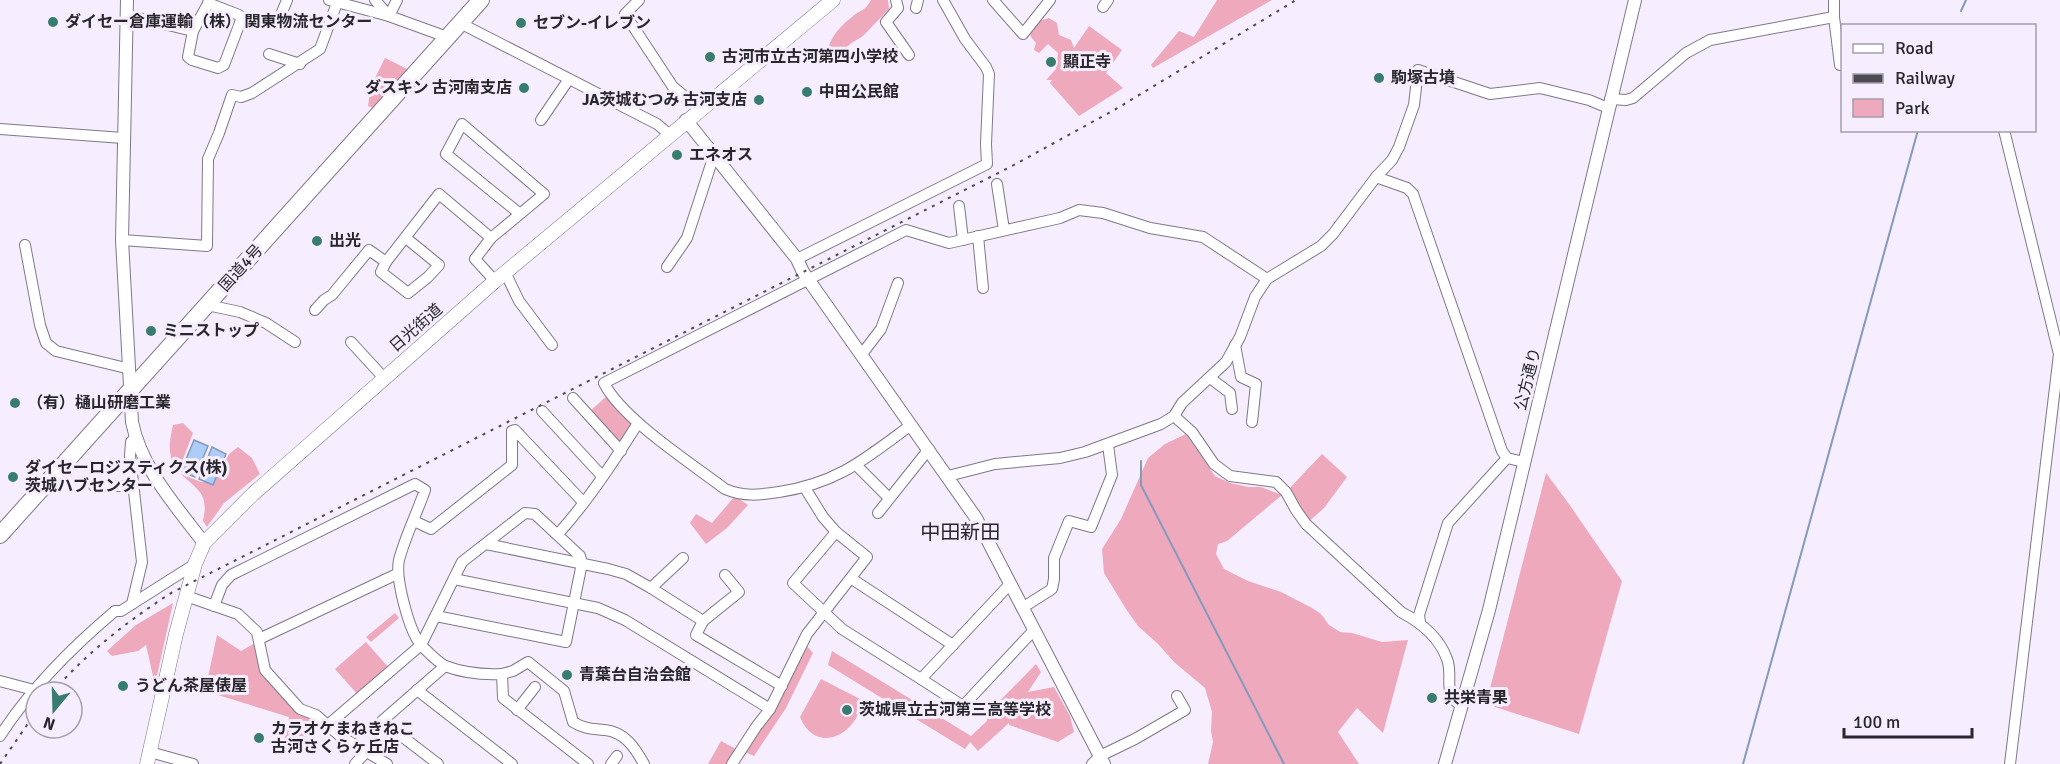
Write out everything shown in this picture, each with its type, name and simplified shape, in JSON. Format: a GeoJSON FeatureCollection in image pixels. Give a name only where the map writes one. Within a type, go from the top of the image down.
{"type":"FeatureCollection","features":[{"type":"Feature","properties":{"kind":"highway","name":"国道4号"},"geometry":{"type":"LineString","coordinates":[[0,535],[481,0]]}},
{"type":"Feature","properties":{"kind":"main road","name":"日光街道"},"geometry":{"type":"LineString","coordinates":[[148,758],[186,596],[204,543],[253,494],[500,277],[833,0]]}},
{"type":"Feature","properties":{"kind":"street"},"geometry":{"type":"LineString","coordinates":[[127,0],[122,240],[130,390],[135,438],[145,461],[204,543]]}},
{"type":"Feature","properties":{"kind":"street"},"geometry":{"type":"LineString","coordinates":[[278,22],[287,0]]}},
{"type":"Feature","properties":{"kind":"street"},"geometry":{"type":"LineString","coordinates":[[375,0],[389,16]]}},
{"type":"Feature","properties":{"kind":"street"},"geometry":{"type":"LineString","coordinates":[[389,16],[397,0]]}},
{"type":"Feature","properties":{"kind":"street"},"geometry":{"type":"LineString","coordinates":[[639,0],[625,14],[673,87],[700,109]]}},
{"type":"Feature","properties":{"kind":"street"},"geometry":{"type":"LineString","coordinates":[[896,0],[898,8],[886,22],[909,56]]}},
{"type":"Feature","properties":{"kind":"street"},"geometry":{"type":"LineString","coordinates":[[797,258],[987,164],[989,74],[965,39],[943,0]]}},
{"type":"Feature","properties":{"kind":"street"},"geometry":{"type":"LineString","coordinates":[[993,0],[1023,34],[1050,0]]}},
{"type":"Feature","properties":{"kind":"street","name":"公方通り"},"geometry":{"type":"LineString","coordinates":[[1445,764],[1489,610],[1635,0]]}},
{"type":"Feature","properties":{"kind":"street"},"geometry":{"type":"LineString","coordinates":[[1834,0],[1834,17],[1841,65]]}},
{"type":"Feature","properties":{"kind":"street"},"geometry":{"type":"LineString","coordinates":[[122,240],[207,246],[208,159],[232,95],[241,97],[252,93],[320,49],[333,1],[389,16],[447,37]]}},
{"type":"Feature","properties":{"kind":"street"},"geometry":{"type":"LineString","coordinates":[[209,2],[239,15],[241,20],[224,65],[218,68],[188,57],[193,31],[209,2]]}},
{"type":"Feature","properties":{"kind":"street"},"geometry":{"type":"LineString","coordinates":[[126,15],[193,31]]}},
{"type":"Feature","properties":{"kind":"street"},"geometry":{"type":"LineString","coordinates":[[948,476],[995,464],[1060,458],[1108,445],[1161,424],[1174,416],[1182,403],[1226,362],[1255,297],[1268,279],[1322,246],[1392,160],[1414,105],[1418,70],[1490,94],[1539,88],[1609,103],[1633,98],[1686,53],[1710,39],[1834,17]]}},
{"type":"Feature","properties":{"kind":"street"},"geometry":{"type":"LineString","coordinates":[[460,23],[657,124],[669,135]]}},
{"type":"Feature","properties":{"kind":"street"},"geometry":{"type":"LineString","coordinates":[[268,54],[300,64]]}},
{"type":"Feature","properties":{"kind":"street"},"geometry":{"type":"LineString","coordinates":[[541,120],[569,78]]}},
{"type":"Feature","properties":{"kind":"street"},"geometry":{"type":"LineString","coordinates":[[686,120],[797,258],[808,279],[976,518],[1099,761],[1185,710],[1177,696]]}},
{"type":"Feature","properties":{"kind":"street"},"geometry":{"type":"LineString","coordinates":[[520,214],[446,154],[462,124],[544,194],[520,214],[491,238],[475,259],[500,277],[552,345]]}},
{"type":"Feature","properties":{"kind":"street"},"geometry":{"type":"LineString","coordinates":[[2004,132],[2060,354],[2010,764]]}},
{"type":"Feature","properties":{"kind":"street"},"geometry":{"type":"LineString","coordinates":[[1,133],[123,138]]}},
{"type":"Feature","properties":{"kind":"street"},"geometry":{"type":"LineString","coordinates":[[667,267],[687,238],[714,155]]}},
{"type":"Feature","properties":{"kind":"street"},"geometry":{"type":"LineString","coordinates":[[1376,177],[1407,188],[1413,194],[1502,451],[1507,458],[1524,462]]}},
{"type":"Feature","properties":{"kind":"street"},"geometry":{"type":"LineString","coordinates":[[997,184],[1004,230]]}},
{"type":"Feature","properties":{"kind":"street"},"geometry":{"type":"LineString","coordinates":[[406,238],[439,265],[428,278],[408,294],[381,272],[386,262],[439,195],[491,238]]}},
{"type":"Feature","properties":{"kind":"street"},"geometry":{"type":"LineString","coordinates":[[959,206],[963,240]]}},
{"type":"Feature","properties":{"kind":"street"},"geometry":{"type":"LineString","coordinates":[[911,425],[839,475],[805,488],[749,496],[725,489],[638,423],[609,392],[604,383],[906,230],[949,243],[1060,218],[1079,210],[1103,213],[1150,228],[1203,237],[1268,279]]}},
{"type":"Feature","properties":{"kind":"street"},"geometry":{"type":"LineString","coordinates":[[978,236],[984,288]]}},
{"type":"Feature","properties":{"kind":"street"},"geometry":{"type":"LineString","coordinates":[[25,245],[40,325],[46,343],[56,351],[130,369]]}},
{"type":"Feature","properties":{"kind":"street"},"geometry":{"type":"LineString","coordinates":[[315,310],[332,295],[369,250],[386,262]]}},
{"type":"Feature","properties":{"kind":"street"},"geometry":{"type":"LineString","coordinates":[[862,354],[881,329],[898,283]]}},
{"type":"Feature","properties":{"kind":"street"},"geometry":{"type":"LineString","coordinates":[[207,305],[240,312],[266,323],[295,342]]}},
{"type":"Feature","properties":{"kind":"street"},"geometry":{"type":"LineString","coordinates":[[351,342],[384,378]]}},
{"type":"Feature","properties":{"kind":"street"},"geometry":{"type":"LineString","coordinates":[[1235,345],[1241,376],[1256,384],[1252,422]]}},
{"type":"Feature","properties":{"kind":"street"},"geometry":{"type":"LineString","coordinates":[[1210,378],[1230,393],[1232,409]]}},
{"type":"Feature","properties":{"kind":"street"},"geometry":{"type":"LineString","coordinates":[[573,398],[621,450]]}},
{"type":"Feature","properties":{"kind":"street"},"geometry":{"type":"LineString","coordinates":[[542,411],[602,476]]}},
{"type":"Feature","properties":{"kind":"street"},"geometry":{"type":"LineString","coordinates":[[1174,416],[1192,432],[1214,464],[1230,476],[1276,482],[1286,492],[1306,524],[1401,612],[1420,622],[1447,657],[1450,695],[1462,706]]}},
{"type":"Feature","properties":{"kind":"street"},"geometry":{"type":"LineString","coordinates":[[558,534],[621,450],[638,423]]}},
{"type":"Feature","properties":{"kind":"street"},"geometry":{"type":"LineString","coordinates":[[414,521],[431,529],[512,465],[512,431],[515,430],[583,502]]}},
{"type":"Feature","properties":{"kind":"street"},"geometry":{"type":"LineString","coordinates":[[132,604],[142,562],[130,456],[131,442],[135,438]]}},
{"type":"Feature","properties":{"kind":"street"},"geometry":{"type":"LineString","coordinates":[[1022,608],[1052,589],[1054,558],[1069,521],[1091,526],[1112,475],[1108,445]]}},
{"type":"Feature","properties":{"kind":"street"},"geometry":{"type":"LineString","coordinates":[[878,513],[929,449]]}},
{"type":"Feature","properties":{"kind":"street"},"geometry":{"type":"LineString","coordinates":[[1420,622],[1419,615],[1448,523],[1507,458]]}},
{"type":"Feature","properties":{"kind":"street"},"geometry":{"type":"LineString","coordinates":[[856,465],[889,498]]}},
{"type":"Feature","properties":{"kind":"street"},"geometry":{"type":"LineString","coordinates":[[214,606],[222,585],[231,575],[415,484],[425,490],[399,560],[398,574],[403,601],[421,645],[435,660],[457,671],[484,675],[502,674],[513,671],[528,662],[564,692],[573,722],[581,727],[615,732],[634,747],[644,764]]}},
{"type":"Feature","properties":{"kind":"street"},"geometry":{"type":"LineString","coordinates":[[94,486],[133,486]]}},
{"type":"Feature","properties":{"kind":"street"},"geometry":{"type":"LineString","coordinates":[[732,764],[770,708],[807,634],[867,557],[836,532],[822,517],[805,488]]}},
{"type":"Feature","properties":{"kind":"street"},"geometry":{"type":"LineString","coordinates":[[329,724],[421,645],[462,562],[525,513],[535,514],[580,556],[582,563],[566,642],[436,616]]}},
{"type":"Feature","properties":{"kind":"street"},"geometry":{"type":"LineString","coordinates":[[836,532],[793,583],[842,629],[963,706],[1034,630]]}},
{"type":"Feature","properties":{"kind":"street"},"geometry":{"type":"LineString","coordinates":[[486,544],[626,574],[703,621]]}},
{"type":"Feature","properties":{"kind":"street"},"geometry":{"type":"LineString","coordinates":[[651,588],[683,558]]}},
{"type":"Feature","properties":{"kind":"street"},"geometry":{"type":"LineString","coordinates":[[44,680],[115,611],[122,611],[195,564]]}},
{"type":"Feature","properties":{"kind":"street"},"geometry":{"type":"LineString","coordinates":[[259,639],[398,574]]}},
{"type":"Feature","properties":{"kind":"street"},"geometry":{"type":"LineString","coordinates":[[725,575],[739,592],[703,621],[696,635],[782,686]]}},
{"type":"Feature","properties":{"kind":"street"},"geometry":{"type":"LineString","coordinates":[[454,579],[598,608],[625,620],[770,708]]}},
{"type":"Feature","properties":{"kind":"street"},"geometry":{"type":"LineString","coordinates":[[852,579],[953,645]]}},
{"type":"Feature","properties":{"kind":"street"},"geometry":{"type":"LineString","coordinates":[[921,679],[1011,585]]}},
{"type":"Feature","properties":{"kind":"street"},"geometry":{"type":"LineString","coordinates":[[186,596],[238,614],[257,632],[265,670],[300,709],[316,715],[340,736],[387,764]]}},
{"type":"Feature","properties":{"kind":"street"},"geometry":{"type":"LineString","coordinates":[[438,764],[382,721],[445,666]]}},
{"type":"Feature","properties":{"kind":"street"},"geometry":{"type":"LineString","coordinates":[[502,674],[503,698],[587,764]]}},
{"type":"Feature","properties":{"kind":"street"},"geometry":{"type":"LineString","coordinates":[[0,681],[24,687]]}},
{"type":"Feature","properties":{"kind":"street"},"geometry":{"type":"LineString","coordinates":[[517,710],[535,687]]}},
{"type":"Feature","properties":{"kind":"street"},"geometry":{"type":"LineString","coordinates":[[417,690],[512,764]]}},
{"type":"Feature","properties":{"kind":"street"},"geometry":{"type":"LineString","coordinates":[[0,736],[24,704]]}},
{"type":"Feature","properties":{"kind":"street"},"geometry":{"type":"LineString","coordinates":[[355,764],[366,752]]}},
{"type":"Feature","properties":{"kind":"street"},"geometry":{"type":"LineString","coordinates":[[148,758],[193,764]]}},
{"type":"Feature","properties":{"kind":"green space"},"geometry":{"type":"Polygon","coordinates":[[[871,0],[888,0],[889,9],[863,36],[838,55],[825,60],[831,40],[838,30],[865,8],[871,0]]]}},
{"type":"Feature","properties":{"kind":"green space"},"geometry":{"type":"Polygon","coordinates":[[[1217,0],[1272,0],[1153,68],[1151,65],[1179,31],[1194,37],[1217,0]]]}},
{"type":"Feature","properties":{"kind":"green space"},"geometry":{"type":"Polygon","coordinates":[[[1049,18],[1057,23],[1059,35],[1071,40],[1074,48],[1089,26],[1122,50],[1106,73],[1123,88],[1079,116],[1050,83],[1052,80],[1046,80],[1056,69],[1058,53],[1048,44],[1039,53],[1034,50],[1036,43],[1030,32],[1039,21],[1049,18]]]}},
{"type":"Feature","properties":{"kind":"green space"},"geometry":{"type":"Polygon","coordinates":[[[385,58],[409,70],[375,109],[368,106],[371,86],[385,58]]]}},
{"type":"Feature","properties":{"kind":"green space"},"geometry":{"type":"Polygon","coordinates":[[[608,395],[636,423],[620,447],[589,412],[608,395]]]}},
{"type":"Feature","properties":{"kind":"green space"},"geometry":{"type":"Polygon","coordinates":[[[183,423],[193,433],[178,472],[172,460],[170,444],[173,425],[183,423]]]}},
{"type":"Feature","properties":{"kind":"green space"},"geometry":{"type":"Polygon","coordinates":[[[1186,434],[1215,476],[1230,483],[1261,487],[1282,495],[1227,541],[1218,544],[1216,554],[1224,569],[1248,581],[1281,592],[1312,608],[1321,614],[1329,625],[1340,632],[1352,633],[1382,642],[1408,640],[1383,733],[1357,708],[1338,732],[1359,764],[1208,764],[1213,742],[1212,712],[1205,688],[1174,662],[1138,626],[1104,573],[1102,549],[1121,519],[1148,458],[1165,444],[1186,434]]]}},
{"type":"Feature","properties":{"kind":"green space"},"geometry":{"type":"Polygon","coordinates":[[[238,447],[252,458],[260,474],[224,503],[207,527],[203,521],[205,505],[201,494],[181,474],[201,482],[215,481],[229,454],[238,447]]]}},
{"type":"Feature","properties":{"kind":"green space"},"geometry":{"type":"Polygon","coordinates":[[[1322,454],[1347,477],[1324,508],[1306,524],[1286,492],[1322,454]]]}},
{"type":"Feature","properties":{"kind":"green space"},"geometry":{"type":"Polygon","coordinates":[[[1546,473],[1622,581],[1579,734],[1486,704],[1546,473]]]}},
{"type":"Feature","properties":{"kind":"green space"},"geometry":{"type":"Polygon","coordinates":[[[735,496],[748,505],[727,528],[706,544],[690,523],[696,514],[712,523],[735,496]]]}},
{"type":"Feature","properties":{"kind":"green space"},"geometry":{"type":"Polygon","coordinates":[[[173,603],[155,685],[146,645],[138,651],[112,656],[107,651],[136,625],[173,603]]]}},
{"type":"Feature","properties":{"kind":"green space"},"geometry":{"type":"Polygon","coordinates":[[[395,613],[399,618],[371,642],[366,637],[395,613]]]}},
{"type":"Feature","properties":{"kind":"green space"},"geometry":{"type":"Polygon","coordinates":[[[217,635],[241,651],[255,643],[263,675],[312,719],[300,752],[283,747],[289,717],[205,691],[217,635]]]}},
{"type":"Feature","properties":{"kind":"green space"},"geometry":{"type":"Polygon","coordinates":[[[366,642],[389,668],[358,695],[335,669],[366,642]]]}},
{"type":"Feature","properties":{"kind":"green space"},"geometry":{"type":"Polygon","coordinates":[[[806,645],[813,653],[786,708],[754,756],[743,751],[806,645]]]}},
{"type":"Feature","properties":{"kind":"green space"},"geometry":{"type":"Polygon","coordinates":[[[832,651],[971,736],[987,721],[987,714],[1036,664],[1041,672],[1028,692],[1054,687],[1070,716],[1074,732],[1058,742],[1009,725],[1009,723],[978,751],[970,742],[965,749],[828,665],[832,651]]]}},
{"type":"Feature","properties":{"kind":"green space"},"geometry":{"type":"Polygon","coordinates":[[[821,679],[862,700],[853,723],[836,736],[826,738],[816,736],[807,729],[800,717],[821,679]]]}},
{"type":"Feature","properties":{"kind":"green space"},"geometry":{"type":"Polygon","coordinates":[[[721,741],[736,749],[728,764],[708,764],[721,741]]]}},
{"type":"Feature","properties":{"kind":"water"},"geometry":{"type":"Polygon","coordinates":[[[194,440],[208,446],[195,477],[181,471],[194,440]]]}},
{"type":"Feature","properties":{"kind":"water"},"geometry":{"type":"Polygon","coordinates":[[[212,447],[226,454],[213,485],[199,479],[212,447]]]}},
{"type":"Feature","properties":{"kind":"waterway"},"geometry":{"type":"LineString","coordinates":[[1961,11],[1966,0]]}},
{"type":"Feature","properties":{"kind":"waterway"},"geometry":{"type":"LineString","coordinates":[[1743,764],[1917,132]]}},
{"type":"Feature","properties":{"kind":"waterway"},"geometry":{"type":"LineString","coordinates":[[1141,461],[1141,485],[1284,764]]}},
{"type":"Feature","properties":{"kind":"railway"},"geometry":{"type":"LineString","coordinates":[[64,680],[108,638],[171,593],[1012,166],[1116,109],[1296,0]]}},
{"type":"Feature","properties":{"kind":"railway"},"geometry":{"type":"LineString","coordinates":[[0,764],[24,729]]}},
{"type":"Feature","properties":{"kind":"place","name":"ダイセー倉庫運輸（株） 関東物流センター"},"geometry":{"type":"Point","coordinates":[53,22]}},
{"type":"Feature","properties":{"kind":"place","name":"セブン-イレブン"},"geometry":{"type":"Point","coordinates":[521,23]}},
{"type":"Feature","properties":{"kind":"place","name":"古河市立古河第四小学校"},"geometry":{"type":"Point","coordinates":[710,57]}},
{"type":"Feature","properties":{"kind":"place","name":"顯正寺"},"geometry":{"type":"Point","coordinates":[1051,62]}},
{"type":"Feature","properties":{"kind":"place","name":"駒塚古墳"},"geometry":{"type":"Point","coordinates":[1379,78]}},
{"type":"Feature","properties":{"kind":"place","name":"ダスキン 古河南支店"},"geometry":{"type":"Point","coordinates":[524,88]}},
{"type":"Feature","properties":{"kind":"place","name":"中田公民館"},"geometry":{"type":"Point","coordinates":[807,92]}},
{"type":"Feature","properties":{"kind":"place","name":"JA茨城むつみ 古河支店"},"geometry":{"type":"Point","coordinates":[759,100]}},
{"type":"Feature","properties":{"kind":"place","name":"エネオス"},"geometry":{"type":"Point","coordinates":[677,155]}},
{"type":"Feature","properties":{"kind":"place","name":"出光"},"geometry":{"type":"Point","coordinates":[317,241]}},
{"type":"Feature","properties":{"kind":"place","name":"ミニストップ"},"geometry":{"type":"Point","coordinates":[151,331]}},
{"type":"Feature","properties":{"kind":"place","name":"（有）樋山研磨工業"},"geometry":{"type":"Point","coordinates":[15,403]}},
{"type":"Feature","properties":{"kind":"place","name":"ダイセーロジスティクス(株) 茨城ハブセンター"},"geometry":{"type":"Point","coordinates":[13,477]}},
{"type":"Feature","properties":{"kind":"place","name":"青葉台自治会館"},"geometry":{"type":"Point","coordinates":[567,675]}},
{"type":"Feature","properties":{"kind":"place","name":"うどん茶屋俵屋"},"geometry":{"type":"Point","coordinates":[123,686]}},
{"type":"Feature","properties":{"kind":"place","name":"共栄青果"},"geometry":{"type":"Point","coordinates":[1432,698]}},
{"type":"Feature","properties":{"kind":"place","name":"茨城県立古河第三高等学校"},"geometry":{"type":"Point","coordinates":[847,710]}},
{"type":"Feature","properties":{"kind":"place","name":"カラオケまねきねこ 古河さくらヶ丘店"},"geometry":{"type":"Point","coordinates":[259,738]}},
{"type":"Feature","properties":{"kind":"district","name":"中田新田"},"geometry":{"type":"Point","coordinates":[960,532]}}]}
